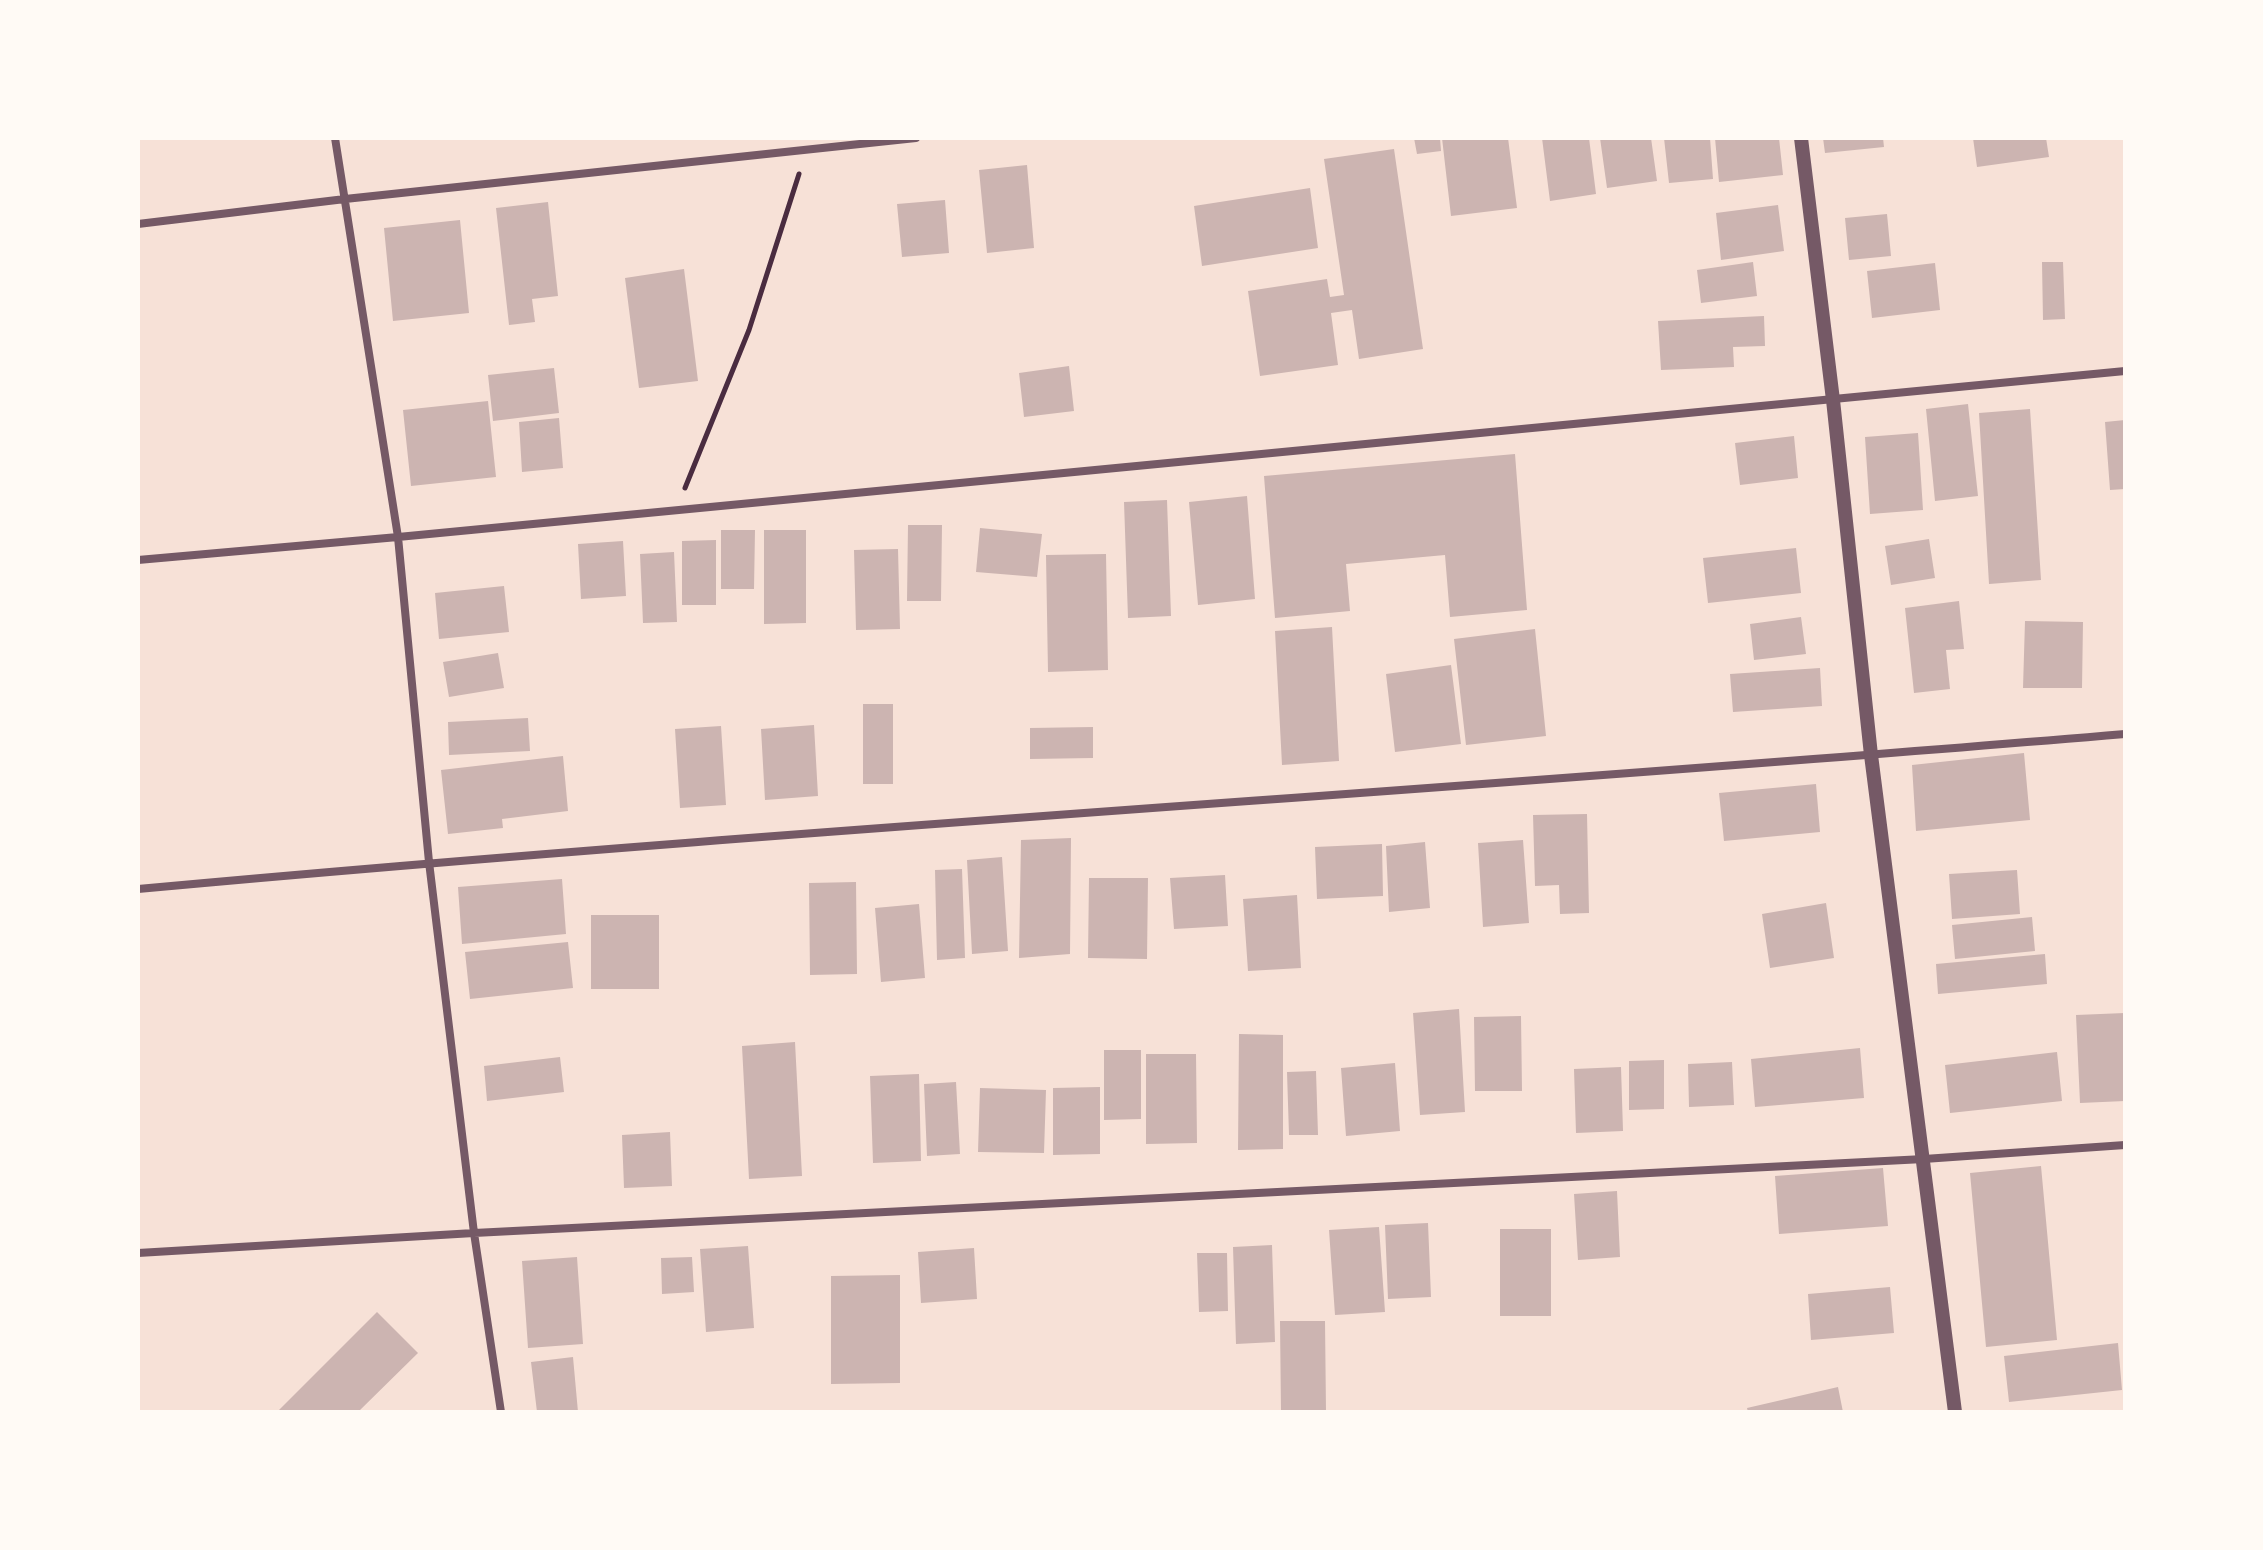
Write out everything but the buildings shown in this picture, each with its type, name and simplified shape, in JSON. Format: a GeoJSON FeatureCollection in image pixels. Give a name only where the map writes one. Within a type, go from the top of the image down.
{"type":"FeatureCollection","features":[{"type":"Feature","properties":{"kind":"street"},"geometry":{"type":"LineString","coordinates":[[335,138],[398,537],[429,862],[474,1233],[501,1412]]}},
{"type":"Feature","properties":{"kind":"street"},"geometry":{"type":"LineString","coordinates":[[138,224],[916,138]]}},
{"type":"Feature","properties":{"kind":"street"},"geometry":{"type":"LineString","coordinates":[[1801,138],[1871,755],[1955,1412]]}},
{"type":"Feature","properties":{"kind":"street"},"geometry":{"type":"LineString","coordinates":[[138,560],[2125,371]]}},
{"type":"Feature","properties":{"kind":"street"},"geometry":{"type":"LineString","coordinates":[[138,889],[429,862],[2125,734]]}},
{"type":"Feature","properties":{"kind":"street"},"geometry":{"type":"LineString","coordinates":[[138,1253],[1924,1159],[2125,1145]]}},
{"type":"Feature","properties":{"kind":"path"},"geometry":{"type":"LineString","coordinates":[[675,511],[749,330],[807,150]]}}]}
